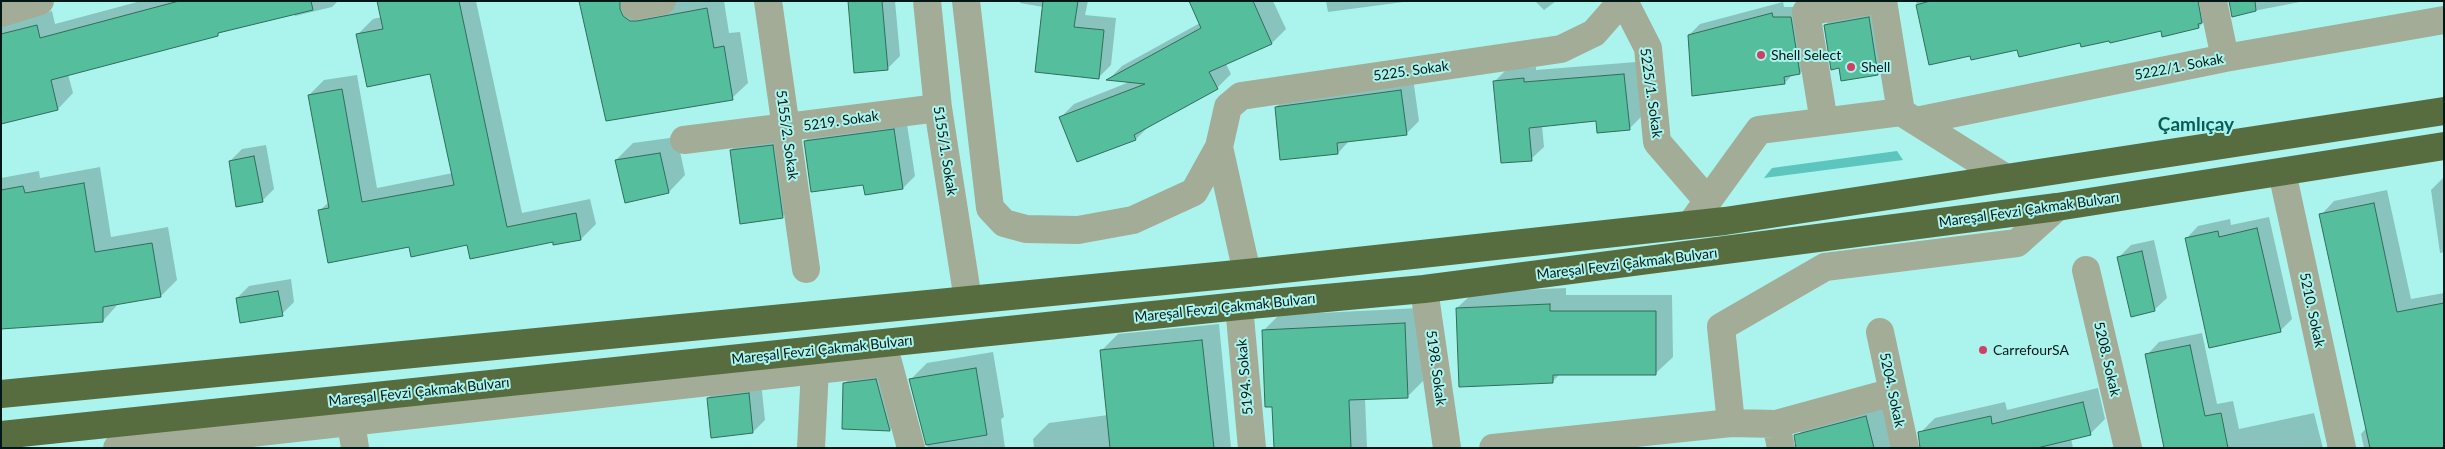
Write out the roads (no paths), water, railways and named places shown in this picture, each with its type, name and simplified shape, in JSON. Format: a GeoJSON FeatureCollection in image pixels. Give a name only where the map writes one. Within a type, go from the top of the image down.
{"type":"FeatureCollection","features":[{"type":"Feature","properties":{"kind":"highway"},"geometry":{"type":"LineString","coordinates":[[1,394],[1247,273],[1691,224],[2444,111]]}},
{"type":"Feature","properties":{"kind":"highway","name":"Mareşal Fevzi Çakmak Bulvarı"},"geometry":{"type":"LineString","coordinates":[[1,436],[1239,306],[1424,289],[2057,207],[2444,146]]}},
{"type":"Feature","properties":{"kind":"street"},"geometry":{"type":"LineString","coordinates":[[1,13],[40,1]]}},
{"type":"Feature","properties":{"kind":"street"},"geometry":{"type":"LineString","coordinates":[[635,6],[662,1]]}},
{"type":"Feature","properties":{"kind":"street","name":"5155/2. Sokak"},"geometry":{"type":"LineString","coordinates":[[768,1],[806,268]]}},
{"type":"Feature","properties":{"kind":"street","name":"5155/1. Sokak"},"geometry":{"type":"LineString","coordinates":[[927,1],[938,108],[968,300]]}},
{"type":"Feature","properties":{"kind":"street"},"geometry":{"type":"LineString","coordinates":[[966,1],[990,208],[1004,223],[1026,229],[1078,230],[1132,220],[1194,192],[1219,147]]}},
{"type":"Feature","properties":{"kind":"street","name":"5225. Sokak"},"geometry":{"type":"LineString","coordinates":[[1219,147],[1228,107],[1241,96],[1561,49],[1594,33],[1623,1]]}},
{"type":"Feature","properties":{"kind":"street","name":"5225/1. Sokak"},"geometry":{"type":"LineString","coordinates":[[1623,1],[1648,48],[1657,142],[1708,201]]}},
{"type":"Feature","properties":{"kind":"street"},"geometry":{"type":"LineString","coordinates":[[1824,122],[1806,12],[1870,1]]}},
{"type":"Feature","properties":{"kind":"street"},"geometry":{"type":"LineString","coordinates":[[1883,1],[1909,116],[2006,178]]}},
{"type":"Feature","properties":{"kind":"street"},"geometry":{"type":"LineString","coordinates":[[2213,1],[2225,58]]}},
{"type":"Feature","properties":{"kind":"street","name":"5222/1. Sokak"},"geometry":{"type":"LineString","coordinates":[[1691,224],[1759,130],[1824,122],[1909,116],[2444,20]]}},
{"type":"Feature","properties":{"kind":"street","name":"5219. Sokak"},"geometry":{"type":"LineString","coordinates":[[684,140],[938,108]]}},
{"type":"Feature","properties":{"kind":"street"},"geometry":{"type":"LineString","coordinates":[[1219,147],[1247,273]]}},
{"type":"Feature","properties":{"kind":"street","name":"5210. Sokak"},"geometry":{"type":"LineString","coordinates":[[2282,172],[2342,448]]}},
{"type":"Feature","properties":{"kind":"street"},"geometry":{"type":"LineString","coordinates":[[1731,423],[1721,327],[1825,267],[2017,243],[2057,207]]}},
{"type":"Feature","properties":{"kind":"street"},"geometry":{"type":"LineString","coordinates":[[1867,233],[1902,257]]}},
{"type":"Feature","properties":{"kind":"street","name":"5208. Sokak"},"geometry":{"type":"LineString","coordinates":[[2086,270],[2128,448]]}},
{"type":"Feature","properties":{"kind":"street","name":"5198. Sokak"},"geometry":{"type":"LineString","coordinates":[[1424,289],[1447,448]]}},
{"type":"Feature","properties":{"kind":"street","name":"5194. Sokak"},"geometry":{"type":"LineString","coordinates":[[1239,306],[1252,448]]}},
{"type":"Feature","properties":{"kind":"street","name":"5204. Sokak"},"geometry":{"type":"LineString","coordinates":[[1880,332],[1905,448]]}},
{"type":"Feature","properties":{"kind":"street"},"geometry":{"type":"LineString","coordinates":[[117,448],[353,435],[815,369],[888,362],[911,448]]}},
{"type":"Feature","properties":{"kind":"street"},"geometry":{"type":"LineString","coordinates":[[811,448],[815,369]]}},
{"type":"Feature","properties":{"kind":"street"},"geometry":{"type":"LineString","coordinates":[[1493,448],[1731,423],[1779,436],[1893,392]]}},
{"type":"Feature","properties":{"kind":"place","name":"Shell Select"},"geometry":{"type":"Point","coordinates":[1761,55]}},
{"type":"Feature","properties":{"kind":"place","name":"Shell"},"geometry":{"type":"Point","coordinates":[1851,67]}},
{"type":"Feature","properties":{"kind":"place","name":"CarrefourSA"},"geometry":{"type":"Point","coordinates":[1983,350]}},
{"type":"Feature","properties":{"kind":"district","name":"Çamlıçay"},"geometry":{"type":"Point","coordinates":[2196,125]}}]}
